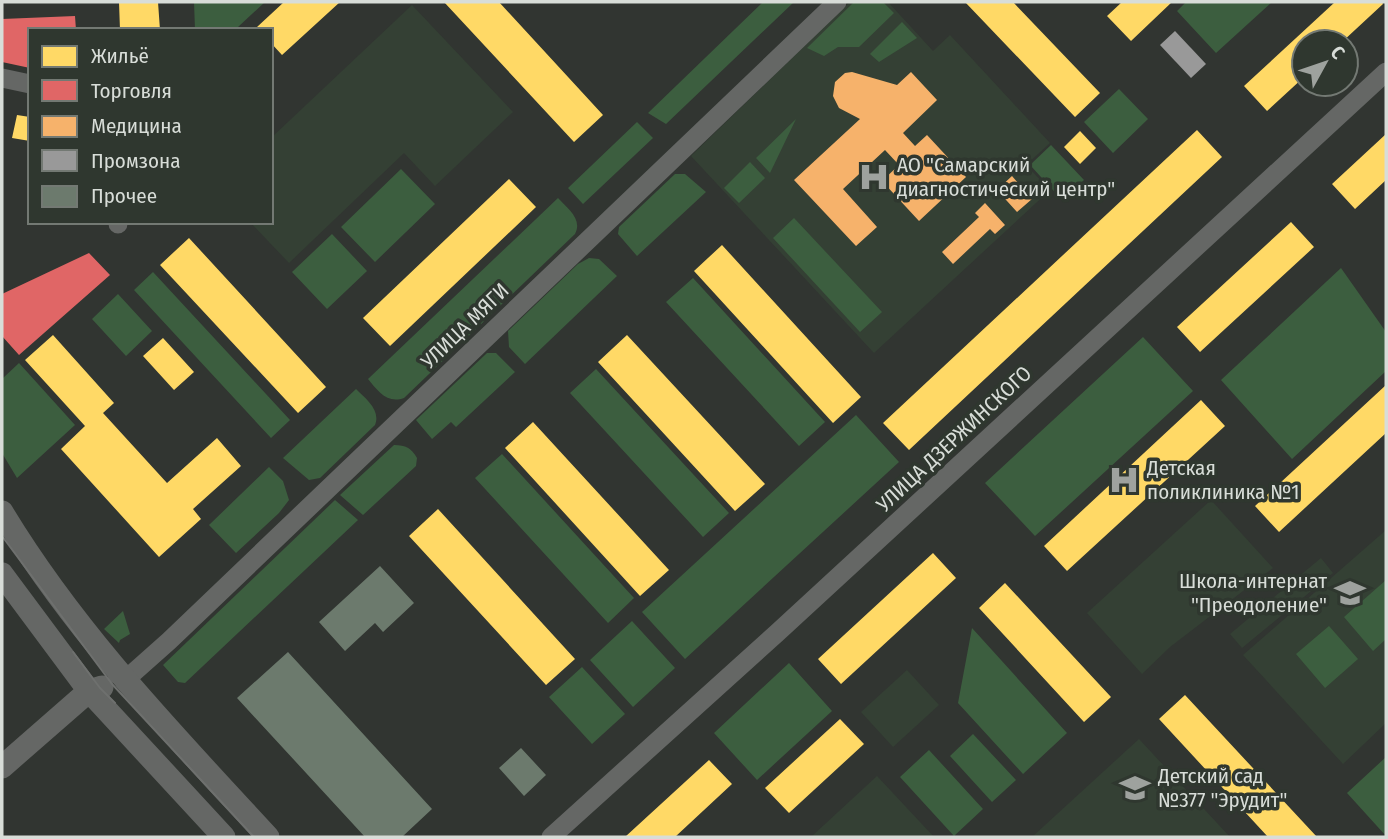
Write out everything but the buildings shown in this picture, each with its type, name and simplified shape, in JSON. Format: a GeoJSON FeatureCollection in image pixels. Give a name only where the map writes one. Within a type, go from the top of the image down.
{"type":"FeatureCollection","features":[{"type":"Feature","properties":{"kind":"street","name":"УЛИЦА МЯГИ"},"geometry":{"type":"LineString","coordinates":[[124,681],[837,2]]}},
{"type":"Feature","properties":{"kind":"street","name":"УЛИЦА ДЗЕРЖИНСКОГО"},"geometry":{"type":"LineString","coordinates":[[551,837],[885,534],[1386,72]]}},
{"type":"Feature","properties":{"kind":"street"},"geometry":{"type":"LineString","coordinates":[[2,78],[28,84]]}},
{"type":"Feature","properties":{"kind":"street"},"geometry":{"type":"LineString","coordinates":[[2,512],[87,636],[124,681],[268,837]]}},
{"type":"Feature","properties":{"kind":"street"},"geometry":{"type":"LineString","coordinates":[[2,574],[89,691],[224,837]]}},
{"type":"Feature","properties":{"kind":"street"},"geometry":{"type":"LineString","coordinates":[[2,767],[89,691],[124,681]]}},
{"type":"Feature","properties":{"kind":"shaded area","name":"АО \"Самарский диагностический центр\""},"geometry":{"type":"Polygon","coordinates":[[[850,2],[888,2],[933,51],[950,35],[1050,143],[1026,165],[1050,190],[874,353],[691,156],[850,2]]]}},
{"type":"Feature","properties":{"kind":"shaded area"},"geometry":{"type":"Polygon","coordinates":[[[412,5],[513,112],[435,186],[404,153],[289,263],[252,224],[273,224],[273,136],[412,5]]]}},
{"type":"Feature","properties":{"kind":"shaded area"},"geometry":{"type":"Polygon","coordinates":[[[1211,500],[1273,568],[1170,647],[1142,674],[1087,613],[1211,500]]]}},
{"type":"Feature","properties":{"kind":"shaded area","name":"Школа-интернат \"Преодоление\""},"geometry":{"type":"Polygon","coordinates":[[[1386,530],[1386,723],[1343,764],[1243,655],[1386,530]]]}},
{"type":"Feature","properties":{"kind":"shaded area"},"geometry":{"type":"Polygon","coordinates":[[[1321,558],[1333,573],[1242,648],[1230,634],[1321,558]]]}},
{"type":"Feature","properties":{"kind":"shaded area"},"geometry":{"type":"Polygon","coordinates":[[[907,670],[939,705],[893,747],[861,712],[907,670]]]}},
{"type":"Feature","properties":{"kind":"shaded area","name":"Детский сад №377 \"Эрудит\""},"geometry":{"type":"Polygon","coordinates":[[[1139,739],[1230,837],[1032,837],[1139,739]]]}},
{"type":"Feature","properties":{"kind":"shaded area"},"geometry":{"type":"Polygon","coordinates":[[[877,776],[934,837],[811,837],[877,776]]]}},
{"type":"Feature","properties":{"kind":"green space"},"geometry":{"type":"Polygon","coordinates":[[[194,2],[265,2],[239,28],[195,28],[194,2]]]}},
{"type":"Feature","properties":{"kind":"green space"},"geometry":{"type":"Polygon","coordinates":[[[763,2],[794,2],[666,124],[648,113],[763,2]]]}},
{"type":"Feature","properties":{"kind":"green space"},"geometry":{"type":"Polygon","coordinates":[[[854,2],[883,2],[894,13],[859,47],[838,47],[824,56],[807,48],[854,2]]]}},
{"type":"Feature","properties":{"kind":"green space"},"geometry":{"type":"Polygon","coordinates":[[[1186,2],[1272,2],[1216,53],[1177,11],[1186,2]]]}},
{"type":"Feature","properties":{"kind":"green space"},"geometry":{"type":"Polygon","coordinates":[[[902,22],[917,38],[879,62],[870,54],[902,22]]]}},
{"type":"Feature","properties":{"kind":"green space"},"geometry":{"type":"Polygon","coordinates":[[[1119,89],[1148,119],[1113,153],[1084,122],[1119,89]]]}},
{"type":"Feature","properties":{"kind":"green space"},"geometry":{"type":"Polygon","coordinates":[[[796,119],[770,173],[756,158],[796,119]]]}},
{"type":"Feature","properties":{"kind":"green space"},"geometry":{"type":"Polygon","coordinates":[[[637,122],[653,138],[583,204],[568,188],[637,122]]]}},
{"type":"Feature","properties":{"kind":"green space"},"geometry":{"type":"Polygon","coordinates":[[[1051,145],[1084,180],[1062,200],[1030,165],[1051,145]]]}},
{"type":"Feature","properties":{"kind":"green space"},"geometry":{"type":"Polygon","coordinates":[[[750,162],[765,178],[739,203],[724,188],[750,162]]]}},
{"type":"Feature","properties":{"kind":"green space"},"geometry":{"type":"Polygon","coordinates":[[[401,169],[435,204],[375,262],[341,227],[401,169]]]}},
{"type":"Feature","properties":{"kind":"green space"},"geometry":{"type":"Polygon","coordinates":[[[675,174],[685,174],[706,192],[637,256],[618,234],[619,227],[675,174]]]}},
{"type":"Feature","properties":{"kind":"green space"},"geometry":{"type":"Polygon","coordinates":[[[558,198],[576,219],[575,234],[404,398],[388,398],[379,392],[368,379],[558,198]]]}},
{"type":"Feature","properties":{"kind":"green space"},"geometry":{"type":"Polygon","coordinates":[[[794,218],[882,312],[860,332],[773,238],[794,218]]]}},
{"type":"Feature","properties":{"kind":"green space"},"geometry":{"type":"Polygon","coordinates":[[[332,234],[367,271],[327,309],[292,272],[332,234]]]}},
{"type":"Feature","properties":{"kind":"green space"},"geometry":{"type":"Polygon","coordinates":[[[589,258],[599,259],[617,276],[525,364],[509,347],[508,331],[578,264],[589,258]]]}},
{"type":"Feature","properties":{"kind":"green space"},"geometry":{"type":"Polygon","coordinates":[[[1341,268],[1386,332],[1386,371],[1292,459],[1221,380],[1341,268]]]}},
{"type":"Feature","properties":{"kind":"green space"},"geometry":{"type":"Polygon","coordinates":[[[153,272],[290,420],[271,438],[134,290],[153,272]]]}},
{"type":"Feature","properties":{"kind":"green space"},"geometry":{"type":"Polygon","coordinates":[[[693,278],[825,422],[799,446],[666,302],[693,278]]]}},
{"type":"Feature","properties":{"kind":"green space"},"geometry":{"type":"Polygon","coordinates":[[[118,294],[152,331],[126,356],[92,319],[118,294]]]}},
{"type":"Feature","properties":{"kind":"green space"},"geometry":{"type":"Polygon","coordinates":[[[1143,337],[1193,391],[1035,536],[985,483],[1143,337]]]}},
{"type":"Feature","properties":{"kind":"green space"},"geometry":{"type":"Polygon","coordinates":[[[487,353],[496,353],[515,372],[456,427],[451,422],[432,439],[416,420],[487,353]]]}},
{"type":"Feature","properties":{"kind":"green space"},"geometry":{"type":"Polygon","coordinates":[[[19,363],[75,425],[17,478],[2,453],[2,379],[19,363]]]}},
{"type":"Feature","properties":{"kind":"green space"},"geometry":{"type":"Polygon","coordinates":[[[596,369],[729,513],[703,537],[570,393],[596,369]]]}},
{"type":"Feature","properties":{"kind":"green space"},"geometry":{"type":"Polygon","coordinates":[[[356,389],[374,410],[375,425],[320,478],[309,480],[283,458],[356,389]]]}},
{"type":"Feature","properties":{"kind":"green space"},"geometry":{"type":"Polygon","coordinates":[[[856,415],[899,462],[685,659],[642,612],[856,415]]]}},
{"type":"Feature","properties":{"kind":"green space"},"geometry":{"type":"Polygon","coordinates":[[[394,445],[410,449],[417,458],[416,466],[363,515],[340,495],[394,445]]]}},
{"type":"Feature","properties":{"kind":"green space"},"geometry":{"type":"Polygon","coordinates":[[[502,454],[634,598],[608,623],[475,478],[502,454]]]}},
{"type":"Feature","properties":{"kind":"green space"},"geometry":{"type":"Polygon","coordinates":[[[269,467],[283,481],[289,500],[279,513],[236,553],[209,525],[269,467]]]}},
{"type":"Feature","properties":{"kind":"green space"},"geometry":{"type":"Polygon","coordinates":[[[335,500],[358,520],[185,683],[178,682],[163,665],[335,500]]]}},
{"type":"Feature","properties":{"kind":"green space"},"geometry":{"type":"Polygon","coordinates":[[[1386,580],[1386,639],[1373,651],[1344,617],[1386,580]]]}},
{"type":"Feature","properties":{"kind":"green space"},"geometry":{"type":"Polygon","coordinates":[[[123,611],[130,634],[119,643],[104,629],[123,611]]]}},
{"type":"Feature","properties":{"kind":"green space"},"geometry":{"type":"Polygon","coordinates":[[[632,621],[675,668],[633,707],[590,660],[632,621]]]}},
{"type":"Feature","properties":{"kind":"green space"},"geometry":{"type":"Polygon","coordinates":[[[1329,626],[1358,659],[1325,688],[1296,654],[1329,626]]]}},
{"type":"Feature","properties":{"kind":"green space"},"geometry":{"type":"Polygon","coordinates":[[[972,628],[1067,733],[1023,774],[958,703],[972,628]]]}},
{"type":"Feature","properties":{"kind":"green space"},"geometry":{"type":"Polygon","coordinates":[[[789,663],[832,711],[757,780],[714,733],[789,663]]]}},
{"type":"Feature","properties":{"kind":"green space"},"geometry":{"type":"Polygon","coordinates":[[[582,667],[625,714],[592,744],[549,697],[582,667]]]}},
{"type":"Feature","properties":{"kind":"green space"},"geometry":{"type":"Polygon","coordinates":[[[973,734],[1016,780],[992,802],[950,756],[973,734]]]}},
{"type":"Feature","properties":{"kind":"green space"},"geometry":{"type":"Polygon","coordinates":[[[929,750],[983,809],[954,836],[900,777],[929,750]]]}},
{"type":"Feature","properties":{"kind":"green space"},"geometry":{"type":"Polygon","coordinates":[[[1386,757],[1386,836],[1347,793],[1386,757]]]}},
{"type":"Feature","properties":{"kind":"tram line"},"geometry":{"type":"LineString","coordinates":[[2,536],[112,684],[254,837]]}},
{"type":"Feature","properties":{"kind":"tram line"},"geometry":{"type":"LineString","coordinates":[[73,652],[115,703]]}},
{"type":"Feature","properties":{"kind":"place","name":"АО \"Самарский диагностический центр\""},"geometry":{"type":"Point","coordinates":[874,177]}},
{"type":"Feature","properties":{"kind":"place","name":"Детская поликлиника №1"},"geometry":{"type":"Point","coordinates":[1124,480]}},
{"type":"Feature","properties":{"kind":"place","name":"Школа-интернат \"Преодоление\""},"geometry":{"type":"Point","coordinates":[1350,593]}},
{"type":"Feature","properties":{"kind":"place","name":"Детский сад №377 \"Эрудит\""},"geometry":{"type":"Point","coordinates":[1135,788]}}]}
